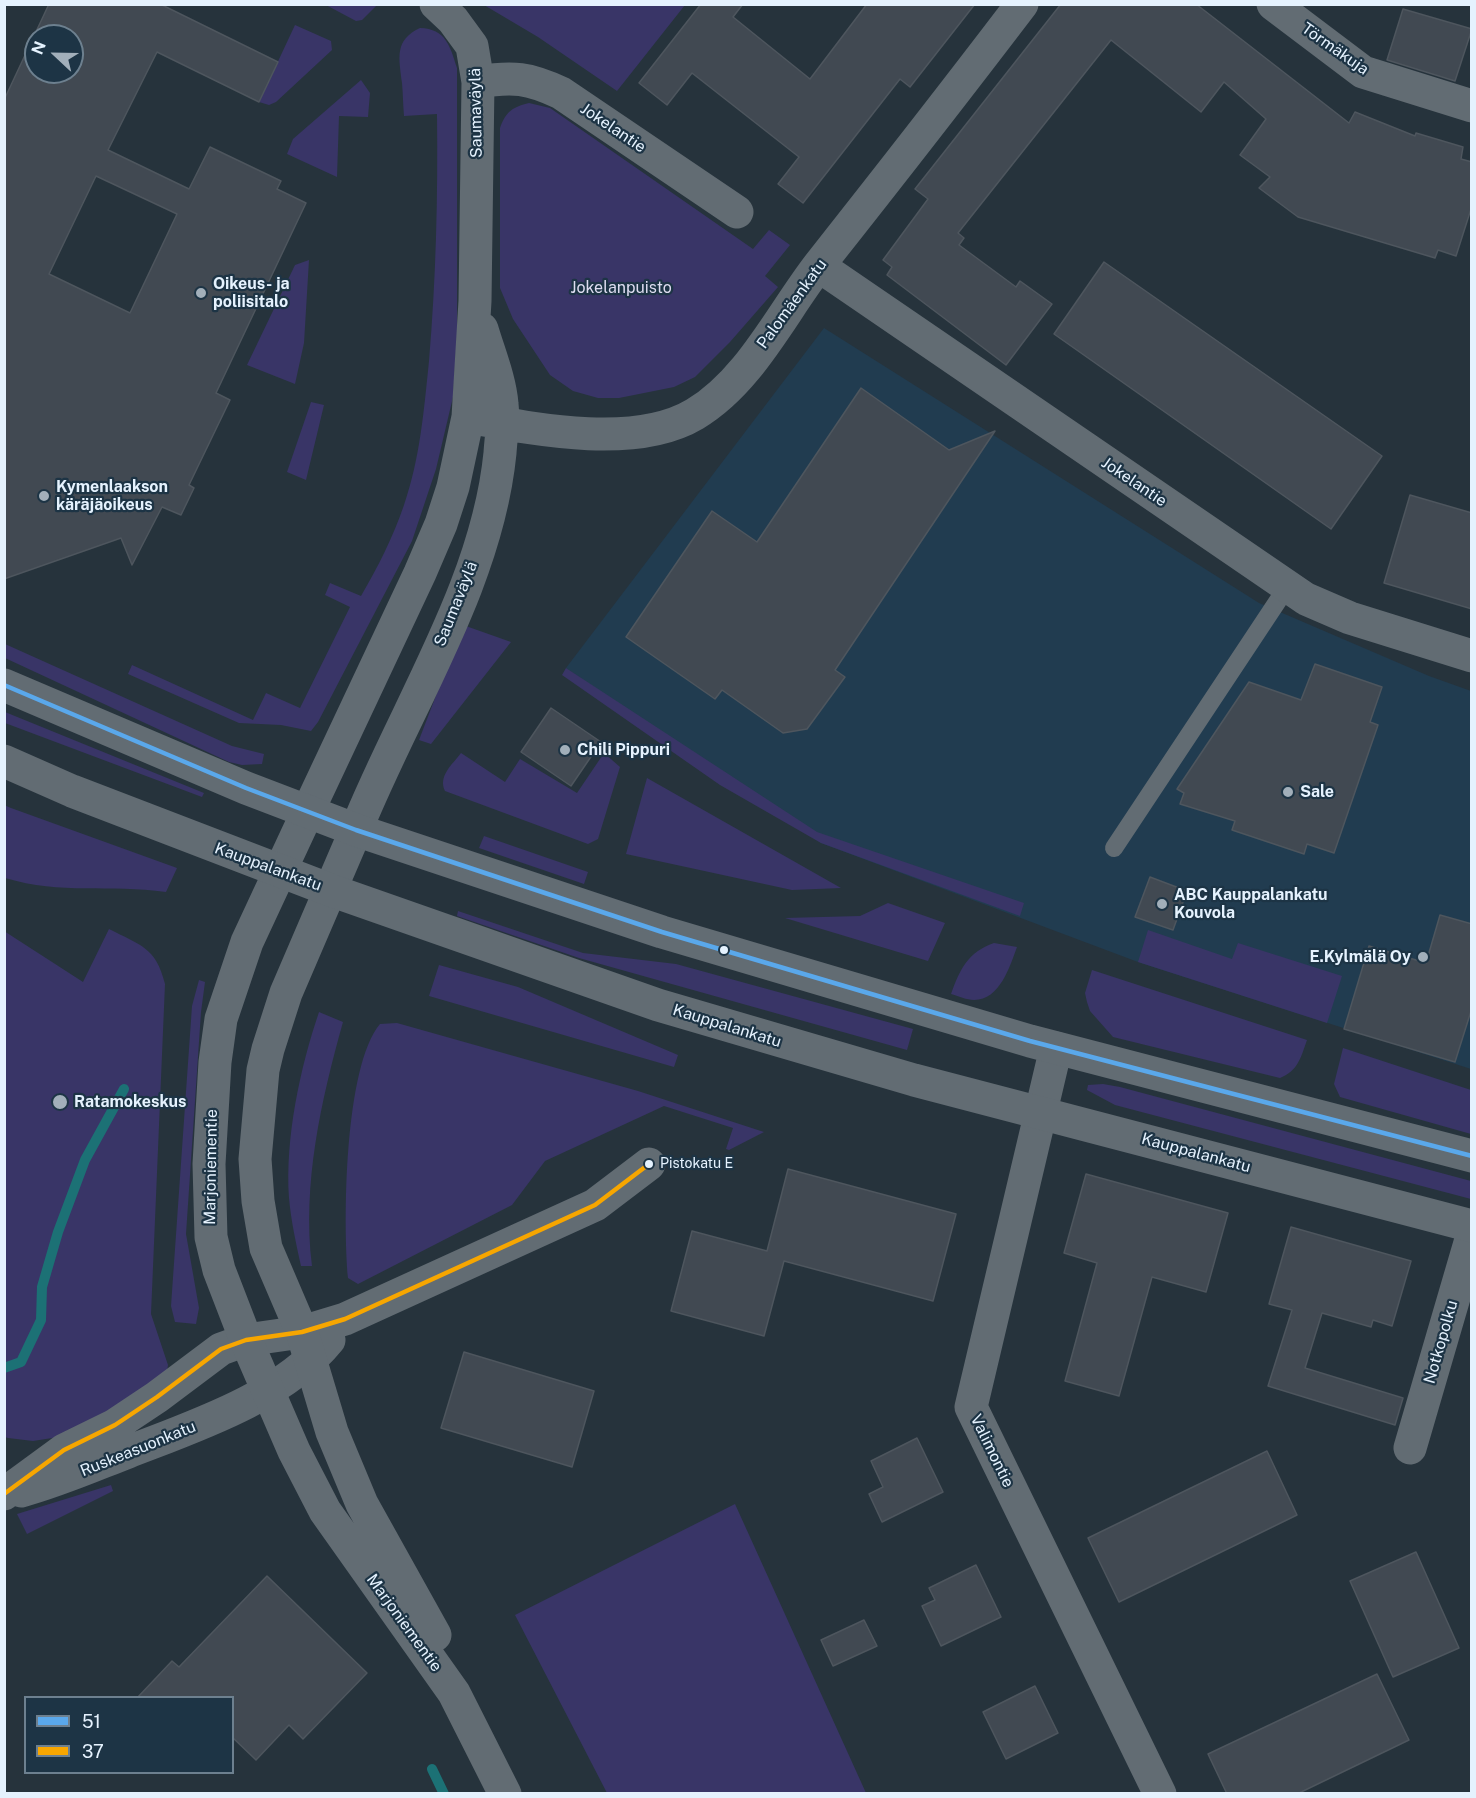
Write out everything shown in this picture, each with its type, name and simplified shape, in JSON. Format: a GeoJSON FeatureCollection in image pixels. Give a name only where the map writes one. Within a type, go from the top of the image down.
{"type":"FeatureCollection","features":[{"type":"Feature","properties":{"kind":"street","name":"Saumaväylä"},"geometry":{"type":"LineString","coordinates":[[308,811],[441,524],[453,487],[468,417],[475,301],[478,82],[476,58],[466,34],[436,4]]}},
{"type":"Feature","properties":{"kind":"street","name":"Palomäenkatu"},"geometry":{"type":"LineString","coordinates":[[468,417],[584,434],[624,433],[666,425],[694,414],[722,393],[749,363],[819,266],[1022,4]]}},
{"type":"Feature","properties":{"kind":"street","name":"Törmäkuja"},"geometry":{"type":"LineString","coordinates":[[1273,4],[1363,72],[1472,106]]}},
{"type":"Feature","properties":{"kind":"street","name":"Jokelantie"},"geometry":{"type":"LineString","coordinates":[[478,82],[517,77],[538,82],[561,93],[737,212]]}},
{"type":"Feature","properties":{"kind":"street","name":"Jokelantie"},"geometry":{"type":"LineString","coordinates":[[819,266],[1306,599],[1350,618],[1472,657]]}},
{"type":"Feature","properties":{"kind":"street","name":"Saumaväylä"},"geometry":{"type":"LineString","coordinates":[[330,890],[379,772],[445,634],[473,565],[489,516],[503,423],[502,401],[475,301]]}},
{"type":"Feature","properties":{"kind":"street"},"geometry":{"type":"LineString","coordinates":[[4,685],[224,779],[356,830],[472,871],[705,946],[1056,1048],[1472,1156]]}},
{"type":"Feature","properties":{"kind":"street","name":"Kauppalankatu"},"geometry":{"type":"LineString","coordinates":[[4,761],[72,791],[330,890],[658,1005],[761,1037],[1472,1226]]}},
{"type":"Feature","properties":{"kind":"street","name":"Marjoniementie"},"geometry":{"type":"LineString","coordinates":[[308,811],[234,977],[221,1019],[215,1062],[208,1193],[211,1237],[219,1270],[246,1340],[267,1390],[325,1511],[454,1693],[505,1794]]}},
{"type":"Feature","properties":{"kind":"street","name":"Marjoniementie"},"geometry":{"type":"LineString","coordinates":[[330,890],[286,993],[263,1070],[255,1159],[258,1201],[266,1248],[307,1346],[340,1453],[362,1504],[440,1644],[454,1693]]}},
{"type":"Feature","properties":{"kind":"street","name":"Valimontie"},"geometry":{"type":"LineString","coordinates":[[1056,1048],[971,1407],[1160,1794]]}},
{"type":"Feature","properties":{"kind":"street"},"geometry":{"type":"LineString","coordinates":[[307,1346],[345,1319],[595,1205],[649,1164]]}},
{"type":"Feature","properties":{"kind":"street","name":"Notkopolku"},"geometry":{"type":"LineString","coordinates":[[1410,1448],[1472,1236]]}},
{"type":"Feature","properties":{"kind":"street","name":"Ruskeasuonkatu"},"geometry":{"type":"LineString","coordinates":[[4,1495],[64,1450],[115,1425],[148,1403],[220,1349],[246,1340],[307,1346]]}},
{"type":"Feature","properties":{"kind":"street","name":"Ruskeasuonkatu"},"geometry":{"type":"LineString","coordinates":[[4,1495],[66,1478],[214,1418],[267,1390],[307,1346]]}},
{"type":"Feature","properties":{"kind":"lane"},"geometry":{"type":"LineString","coordinates":[[1114,848],[1287,587]]}},
{"type":"Feature","properties":{"kind":"shaded area"},"geometry":{"type":"Polygon","coordinates":[[[824,328],[1259,603],[1429,676],[1471,691],[1471,1069],[1138,962],[821,843],[566,668],[824,328]]]}},
{"type":"Feature","properties":{"kind":"green space"},"geometry":{"type":"Polygon","coordinates":[[[326,5],[377,5],[362,20],[356,21],[326,5]]]}},
{"type":"Feature","properties":{"kind":"green space"},"geometry":{"type":"Polygon","coordinates":[[[484,5],[685,5],[617,91],[538,37],[484,5]]]}},
{"type":"Feature","properties":{"kind":"green space"},"geometry":{"type":"Polygon","coordinates":[[[295,25],[331,41],[332,50],[276,102],[269,105],[259,102],[295,25]]]}},
{"type":"Feature","properties":{"kind":"green space"},"geometry":{"type":"Polygon","coordinates":[[[420,28],[436,32],[446,40],[457,68],[457,336],[453,397],[436,469],[412,541],[318,722],[311,731],[281,725],[239,723],[128,674],[132,665],[253,720],[266,693],[300,708],[350,607],[325,595],[330,583],[361,596],[390,540],[400,517],[418,452],[427,379],[433,299],[437,207],[437,114],[404,116],[400,66],[402,44],[406,38],[420,28]]]}},
{"type":"Feature","properties":{"kind":"green space"},"geometry":{"type":"Polygon","coordinates":[[[361,80],[370,93],[368,117],[339,116],[337,177],[287,154],[293,139],[361,80]]]}},
{"type":"Feature","properties":{"kind":"green space","name":"Jokelanpuisto"},"geometry":{"type":"Polygon","coordinates":[[[529,103],[550,108],[753,249],[769,230],[790,245],[765,276],[778,287],[730,342],[695,377],[674,387],[619,398],[598,398],[573,391],[550,375],[513,319],[500,288],[500,128],[511,111],[529,103]]]}},
{"type":"Feature","properties":{"kind":"green space"},"geometry":{"type":"Polygon","coordinates":[[[309,260],[304,343],[295,384],[247,365],[295,265],[309,260]]]}},
{"type":"Feature","properties":{"kind":"green space"},"geometry":{"type":"Polygon","coordinates":[[[311,402],[324,405],[306,480],[287,472],[311,402]]]}},
{"type":"Feature","properties":{"kind":"green space"},"geometry":{"type":"Polygon","coordinates":[[[463,625],[511,642],[431,744],[419,740],[463,625]]]}},
{"type":"Feature","properties":{"kind":"green space"},"geometry":{"type":"Polygon","coordinates":[[[5,644],[232,746],[264,754],[262,764],[242,765],[229,762],[5,658],[5,644]]]}},
{"type":"Feature","properties":{"kind":"green space"},"geometry":{"type":"Polygon","coordinates":[[[566,668],[817,832],[1024,903],[1020,916],[821,843],[720,785],[562,675],[566,668]]]}},
{"type":"Feature","properties":{"kind":"green space"},"geometry":{"type":"Polygon","coordinates":[[[5,712],[204,793],[202,797],[5,723],[5,712]]]}},
{"type":"Feature","properties":{"kind":"green space"},"geometry":{"type":"Polygon","coordinates":[[[461,753],[505,782],[520,759],[577,793],[604,753],[620,767],[598,839],[588,844],[445,791],[443,780],[450,766],[461,753]]]}},
{"type":"Feature","properties":{"kind":"green space"},"geometry":{"type":"Polygon","coordinates":[[[647,778],[841,888],[792,890],[626,854],[647,778]]]}},
{"type":"Feature","properties":{"kind":"green space"},"geometry":{"type":"Polygon","coordinates":[[[4,805],[177,868],[166,892],[66,888],[5,878],[4,805]]]}},
{"type":"Feature","properties":{"kind":"green space"},"geometry":{"type":"Polygon","coordinates":[[[484,836],[588,872],[584,884],[479,848],[484,836]]]}},
{"type":"Feature","properties":{"kind":"green space"},"geometry":{"type":"Polygon","coordinates":[[[888,903],[945,923],[928,961],[785,918],[860,916],[888,903]]]}},
{"type":"Feature","properties":{"kind":"green space"},"geometry":{"type":"Polygon","coordinates":[[[458,911],[583,953],[676,964],[913,1029],[907,1050],[579,958],[457,916],[458,911]]]}},
{"type":"Feature","properties":{"kind":"green space"},"geometry":{"type":"Polygon","coordinates":[[[109,929],[138,944],[152,955],[165,984],[151,1314],[168,1365],[166,1377],[65,1436],[33,1441],[8,1438],[5,1437],[4,931],[83,982],[109,929]]]}},
{"type":"Feature","properties":{"kind":"green space"},"geometry":{"type":"Polygon","coordinates":[[[1148,930],[1232,959],[1238,943],[1342,976],[1327,1023],[1138,962],[1148,930]]]}},
{"type":"Feature","properties":{"kind":"green space"},"geometry":{"type":"Polygon","coordinates":[[[994,943],[1017,947],[1003,981],[983,999],[965,999],[951,994],[971,956],[994,943]]]}},
{"type":"Feature","properties":{"kind":"green space"},"geometry":{"type":"Polygon","coordinates":[[[439,965],[518,987],[678,1055],[674,1067],[429,996],[439,965]]]}},
{"type":"Feature","properties":{"kind":"green space"},"geometry":{"type":"Polygon","coordinates":[[[1092,970],[1307,1040],[1301,1058],[1291,1072],[1280,1078],[1113,1037],[1090,1011],[1087,1002],[1085,993],[1092,970]]]}},
{"type":"Feature","properties":{"kind":"green space"},"geometry":{"type":"Polygon","coordinates":[[[199,980],[205,982],[186,1234],[199,1308],[196,1324],[175,1322],[171,1306],[192,1006],[199,980]]]}},
{"type":"Feature","properties":{"kind":"green space"},"geometry":{"type":"Polygon","coordinates":[[[319,1012],[343,1022],[327,1082],[312,1174],[310,1235],[312,1266],[301,1266],[289,1198],[289,1152],[300,1080],[319,1012]]]}},
{"type":"Feature","properties":{"kind":"green space"},"geometry":{"type":"Polygon","coordinates":[[[397,1023],[638,1091],[764,1132],[729,1150],[726,1149],[733,1128],[664,1106],[545,1161],[512,1205],[358,1284],[348,1278],[346,1253],[346,1184],[353,1108],[359,1074],[368,1045],[380,1024],[397,1023]]]}},
{"type":"Feature","properties":{"kind":"green space"},"geometry":{"type":"Polygon","coordinates":[[[1343,1048],[1471,1090],[1471,1134],[1340,1097],[1334,1084],[1343,1048]]]}},
{"type":"Feature","properties":{"kind":"green space"},"geometry":{"type":"Polygon","coordinates":[[[1103,1084],[1471,1181],[1471,1199],[1115,1105],[1087,1090],[1088,1085],[1103,1084]]]}},
{"type":"Feature","properties":{"kind":"green space"},"geometry":{"type":"Polygon","coordinates":[[[111,1485],[113,1491],[27,1534],[17,1514],[111,1485]]]}},
{"type":"Feature","properties":{"kind":"green space"},"geometry":{"type":"Polygon","coordinates":[[[735,1504],[866,1793],[607,1793],[515,1615],[735,1504]]]}},
{"type":"Feature","properties":{"kind":"building","name":"Oikeus- ja poliisitalo"},"geometry":{"type":"Polygon","coordinates":[[[49,4],[160,4],[278,62],[259,102],[157,52],[108,150],[189,189],[210,147],[281,181],[277,189],[306,203],[216,393],[230,400],[189,485],[194,488],[181,515],[162,507],[132,565],[121,538],[4,579],[4,100],[24,57],[24,84],[84,84],[84,24],[40,24],[49,4]],[[96,176],[49,274],[130,313],[177,214],[96,176]]]}},
{"type":"Feature","properties":{"kind":"building"},"geometry":{"type":"Polygon","coordinates":[[[701,4],[743,4],[733,17],[810,79],[867,4],[975,4],[910,87],[900,79],[803,203],[778,184],[799,157],[692,73],[667,105],[639,83],[701,4]]]}},
{"type":"Feature","properties":{"kind":"building"},"geometry":{"type":"Polygon","coordinates":[[[1061,4],[1196,4],[1349,123],[1355,112],[1415,136],[1416,133],[1463,147],[1461,159],[1472,162],[1472,206],[1456,256],[1438,250],[1435,258],[1298,217],[1259,188],[1270,177],[1240,155],[1266,119],[1224,82],[1201,112],[1111,40],[958,233],[964,238],[959,245],[1016,287],[1020,281],[1052,304],[1006,365],[887,275],[892,267],[883,260],[928,199],[915,189],[1061,4]]]}},
{"type":"Feature","properties":{"kind":"building"},"geometry":{"type":"Polygon","coordinates":[[[1403,9],[1472,29],[1455,81],[1387,60],[1403,9]]]}},
{"type":"Feature","properties":{"kind":"building"},"geometry":{"type":"Polygon","coordinates":[[[1104,262],[1382,456],[1331,529],[1054,334],[1104,262]]]}},
{"type":"Feature","properties":{"kind":"building"},"geometry":{"type":"Polygon","coordinates":[[[861,388],[949,450],[995,431],[835,670],[845,677],[807,729],[783,733],[722,690],[715,699],[626,637],[712,511],[757,542],[861,388]]]}},
{"type":"Feature","properties":{"kind":"building"},"geometry":{"type":"Polygon","coordinates":[[[1410,495],[1472,513],[1472,609],[1384,583],[1410,495]]]}},
{"type":"Feature","properties":{"kind":"building"},"geometry":{"type":"Polygon","coordinates":[[[1315,664],[1382,687],[1370,722],[1378,725],[1334,853],[1307,844],[1304,854],[1232,830],[1235,821],[1180,804],[1184,793],[1177,789],[1249,682],[1301,700],[1315,664]]]}},
{"type":"Feature","properties":{"kind":"building"},"geometry":{"type":"Polygon","coordinates":[[[551,708],[601,742],[571,786],[521,752],[551,708]]]}},
{"type":"Feature","properties":{"kind":"building"},"geometry":{"type":"Polygon","coordinates":[[[1150,877],[1187,891],[1173,930],[1135,917],[1150,877]]]}},
{"type":"Feature","properties":{"kind":"building"},"geometry":{"type":"Polygon","coordinates":[[[1440,915],[1472,924],[1472,1008],[1455,1062],[1344,1029],[1369,946],[1426,963],[1440,915]]]}},
{"type":"Feature","properties":{"kind":"building"},"geometry":{"type":"Polygon","coordinates":[[[788,1169],[956,1214],[933,1301],[784,1261],[764,1336],[671,1311],[692,1231],[767,1251],[788,1169]]]}},
{"type":"Feature","properties":{"kind":"building"},"geometry":{"type":"Polygon","coordinates":[[[1086,1174],[1228,1213],[1206,1292],[1152,1277],[1119,1396],[1065,1381],[1097,1263],[1064,1253],[1086,1174]]]}},
{"type":"Feature","properties":{"kind":"building"},"geometry":{"type":"Polygon","coordinates":[[[1291,1227],[1411,1261],[1392,1326],[1373,1320],[1371,1327],[1322,1313],[1305,1368],[1403,1398],[1395,1425],[1268,1386],[1292,1310],[1269,1304],[1291,1227]]]}},
{"type":"Feature","properties":{"kind":"building"},"geometry":{"type":"Polygon","coordinates":[[[464,1352],[594,1391],[572,1467],[441,1428],[464,1352]]]}},
{"type":"Feature","properties":{"kind":"building"},"geometry":{"type":"Polygon","coordinates":[[[917,1438],[943,1492],[882,1522],[869,1494],[883,1487],[871,1461],[917,1438]]]}},
{"type":"Feature","properties":{"kind":"building"},"geometry":{"type":"Polygon","coordinates":[[[1267,1451],[1297,1515],[1119,1602],[1088,1538],[1267,1451]]]}},
{"type":"Feature","properties":{"kind":"building"},"geometry":{"type":"Polygon","coordinates":[[[1416,1552],[1459,1648],[1393,1677],[1350,1581],[1416,1552]]]}},
{"type":"Feature","properties":{"kind":"building"},"geometry":{"type":"Polygon","coordinates":[[[976,1565],[1001,1617],[941,1646],[922,1606],[935,1600],[929,1588],[976,1565]]]}},
{"type":"Feature","properties":{"kind":"building"},"geometry":{"type":"Polygon","coordinates":[[[267,1576],[367,1673],[303,1739],[289,1725],[256,1760],[234,1739],[234,1696],[139,1696],[172,1661],[179,1667],[267,1576]]]}},
{"type":"Feature","properties":{"kind":"building"},"geometry":{"type":"Polygon","coordinates":[[[864,1620],[877,1646],[833,1666],[821,1640],[864,1620]]]}},
{"type":"Feature","properties":{"kind":"building"},"geometry":{"type":"Polygon","coordinates":[[[1377,1674],[1409,1740],[1297,1794],[1227,1794],[1208,1754],[1377,1674]]]}},
{"type":"Feature","properties":{"kind":"building"},"geometry":{"type":"Polygon","coordinates":[[[1035,1686],[1058,1733],[1006,1759],[983,1712],[1035,1686]]]}},
{"type":"Feature","properties":{"kind":"waterway"},"geometry":{"type":"LineString","coordinates":[[4,1368],[21,1362],[41,1320],[42,1287],[58,1232],[85,1160],[124,1089]]}},
{"type":"Feature","properties":{"kind":"waterway"},"geometry":{"type":"LineString","coordinates":[[432,1769],[444,1794]]}},
{"type":"Feature","properties":{"kind":"transit line","name":"51"},"geometry":{"type":"LineString","coordinates":[[4,685],[246,788],[356,830],[662,932],[1030,1041],[1472,1156]]}},
{"type":"Feature","properties":{"kind":"transit line","name":"37"},"geometry":{"type":"LineString","coordinates":[[4,1494],[64,1450],[115,1425],[157,1397],[221,1349],[246,1340],[302,1332],[345,1319],[595,1205],[649,1164]]}},
{"type":"Feature","properties":{"kind":"place","name":"Oikeus- ja poliisitalo"},"geometry":{"type":"Point","coordinates":[201,293]}},
{"type":"Feature","properties":{"kind":"place","name":"Kymenlaakson käräjäoikeus"},"geometry":{"type":"Point","coordinates":[44,496]}},
{"type":"Feature","properties":{"kind":"place","name":"Chili Pippuri"},"geometry":{"type":"Point","coordinates":[565,750]}},
{"type":"Feature","properties":{"kind":"place","name":"Sale"},"geometry":{"type":"Point","coordinates":[1288,792]}},
{"type":"Feature","properties":{"kind":"place","name":"ABC Kauppalankatu Kouvola"},"geometry":{"type":"Point","coordinates":[1162,904]}},
{"type":"Feature","properties":{"kind":"place","name":"E.Kylmälä Oy"},"geometry":{"type":"Point","coordinates":[1423,957]}},
{"type":"Feature","properties":{"kind":"place","name":"Ratamokeskus"},"geometry":{"type":"Point","coordinates":[60,1102]}},
{"type":"Feature","properties":{"kind":"place","name":"Pistokatu E"},"geometry":{"type":"Point","coordinates":[649,1164]}}]}
